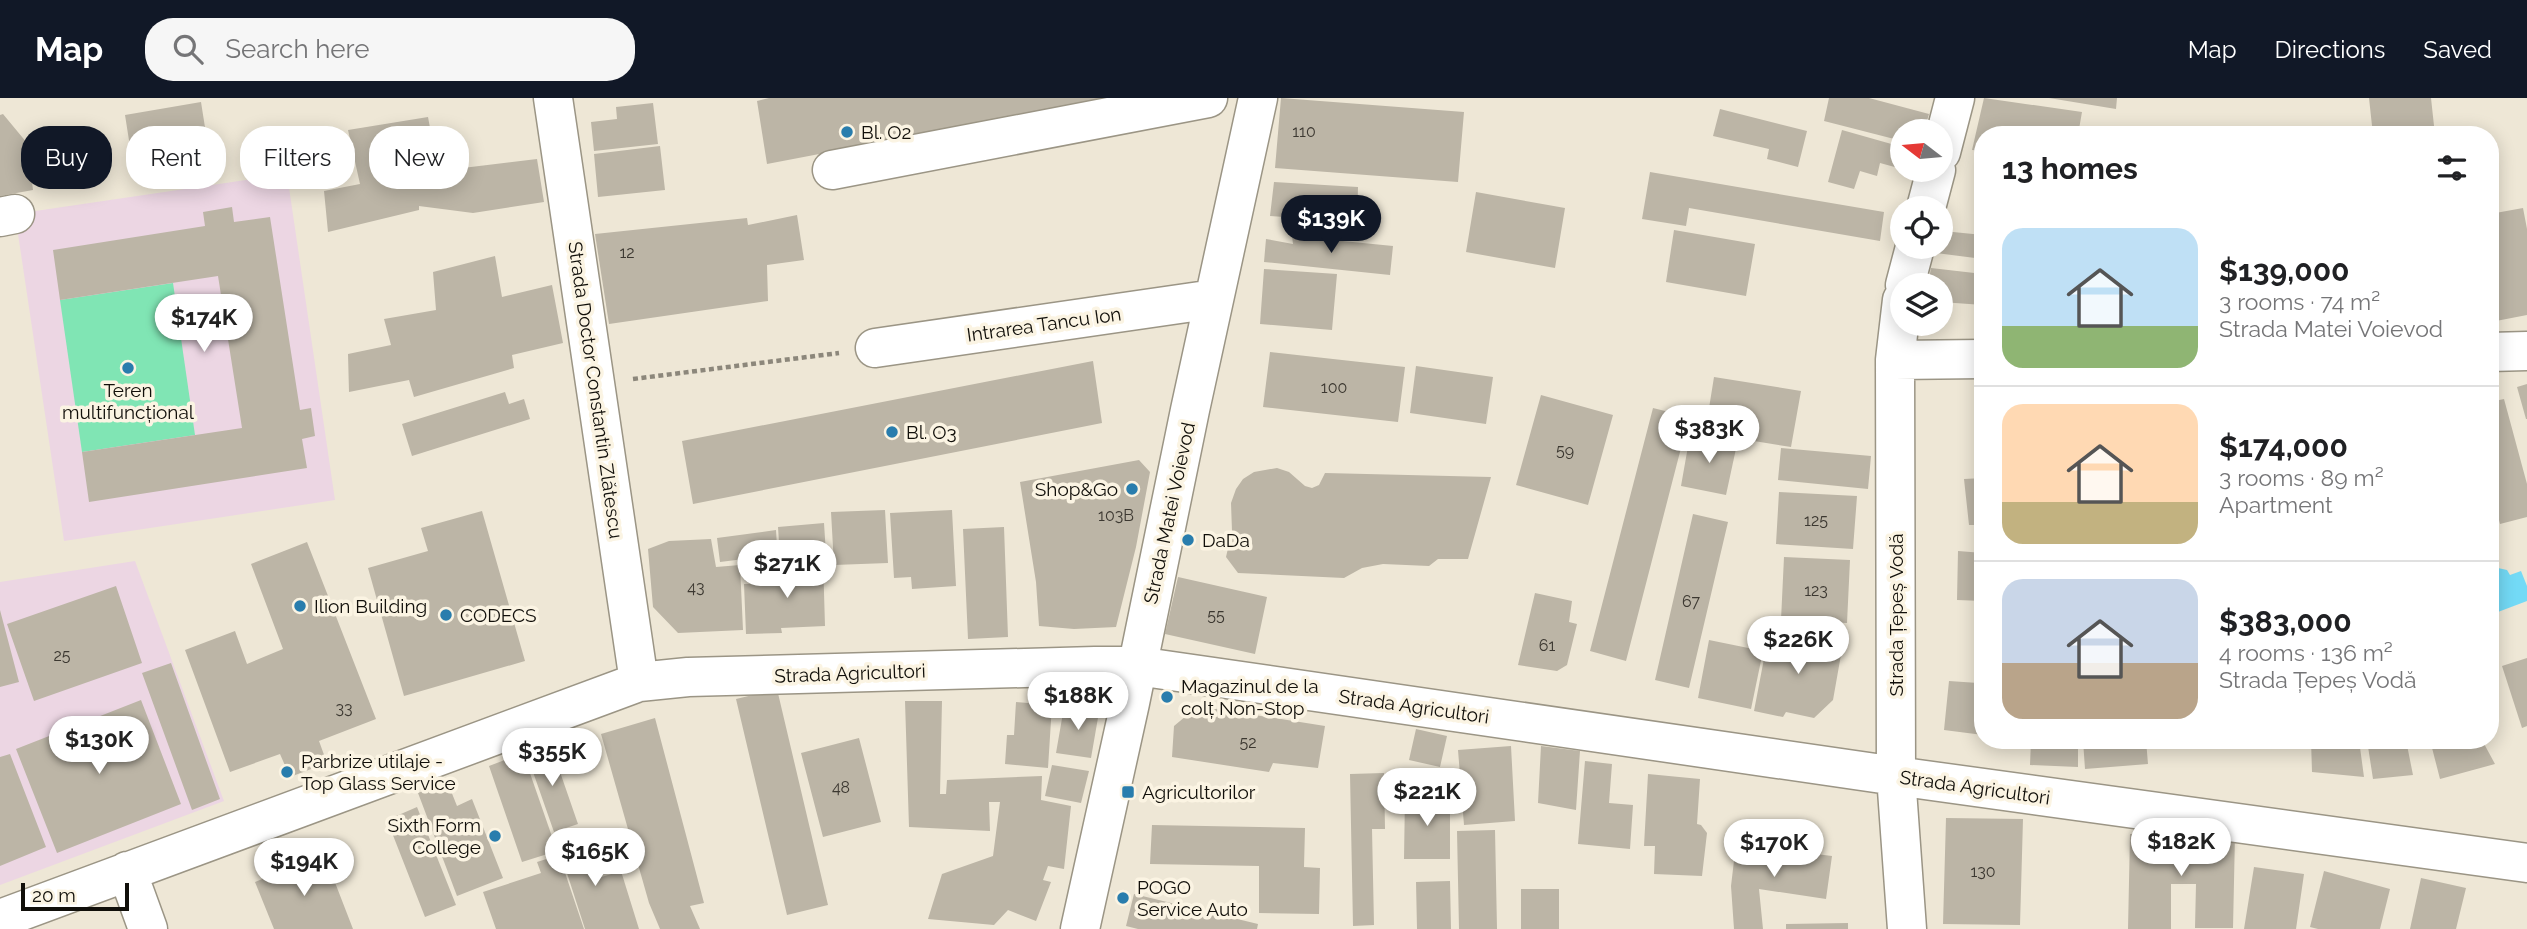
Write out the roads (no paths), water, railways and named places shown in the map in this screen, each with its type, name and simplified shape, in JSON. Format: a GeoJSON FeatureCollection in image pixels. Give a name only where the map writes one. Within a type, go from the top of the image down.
{"type":"FeatureCollection","features":[{"type":"Feature","properties":{"kind":"street","name":"Strada Doctor Constantin Zlătescu"},"geometry":{"type":"LineString","coordinates":[[554,98],[639,682]]}},
{"type":"Feature","properties":{"kind":"street"},"geometry":{"type":"LineString","coordinates":[[832,170],[1208,98]]}},
{"type":"Feature","properties":{"kind":"street","name":"Strada Matei Voievod"},"geometry":{"type":"LineString","coordinates":[[1080,929],[1258,98]]}},
{"type":"Feature","properties":{"kind":"street"},"geometry":{"type":"LineString","coordinates":[[1950,119],[1955,98]]}},
{"type":"Feature","properties":{"kind":"street","name":"Intrarea Tancu Ion"},"geometry":{"type":"LineString","coordinates":[[875,348],[1214,299]]}},
{"type":"Feature","properties":{"kind":"street","name":"Strada Țepeș Vodă"},"geometry":{"type":"LineString","coordinates":[[1898,336],[1895,360],[1896,776],[1907,929]]}},
{"type":"Feature","properties":{"kind":"street"},"geometry":{"type":"LineString","coordinates":[[2499,352],[2527,351]]}},
{"type":"Feature","properties":{"kind":"street"},"geometry":{"type":"LineString","coordinates":[[1895,360],[1974,359]]}},
{"type":"Feature","properties":{"kind":"street","name":"Strada Agricultori"},"geometry":{"type":"LineString","coordinates":[[0,919],[639,682],[688,677],[1138,666],[1896,776],[2527,863]]}},
{"type":"Feature","properties":{"kind":"street"},"geometry":{"type":"LineString","coordinates":[[127,871],[148,929]]}},
{"type":"Feature","properties":{"kind":"water"},"geometry":{"type":"Polygon","coordinates":[[[2499,568],[2507,570],[2510,575],[2521,571],[2527,586],[2527,601],[2499,612],[2499,568]]]}},
{"type":"Feature","properties":{"kind":"place","name":"Bl. O2"},"geometry":{"type":"Point","coordinates":[847,132]}},
{"type":"Feature","properties":{"kind":"place","name":"Teren multifuncțional"},"geometry":{"type":"Point","coordinates":[128,368]}},
{"type":"Feature","properties":{"kind":"place","name":"Bl. O3"},"geometry":{"type":"Point","coordinates":[892,432]}},
{"type":"Feature","properties":{"kind":"place","name":"Shop&Go"},"geometry":{"type":"Point","coordinates":[1132,489]}},
{"type":"Feature","properties":{"kind":"place","name":"DaDa"},"geometry":{"type":"Point","coordinates":[1188,540]}},
{"type":"Feature","properties":{"kind":"place","name":"Ilion Building"},"geometry":{"type":"Point","coordinates":[300,606]}},
{"type":"Feature","properties":{"kind":"place","name":"CODECS"},"geometry":{"type":"Point","coordinates":[446,615]}},
{"type":"Feature","properties":{"kind":"place","name":"Magazinul de la colț Non-Stop"},"geometry":{"type":"Point","coordinates":[1167,697]}},
{"type":"Feature","properties":{"kind":"place","name":"Parbrize utilaje - Top Glass Service"},"geometry":{"type":"Point","coordinates":[287,772]}},
{"type":"Feature","properties":{"kind":"place","name":"Agricultorilor"},"geometry":{"type":"Point","coordinates":[1128,792]}},
{"type":"Feature","properties":{"kind":"place","name":"Sixth Form College"},"geometry":{"type":"Point","coordinates":[495,836]}},
{"type":"Feature","properties":{"kind":"place","name":"POGO Service Auto"},"geometry":{"type":"Point","coordinates":[1123,898]}}]}
